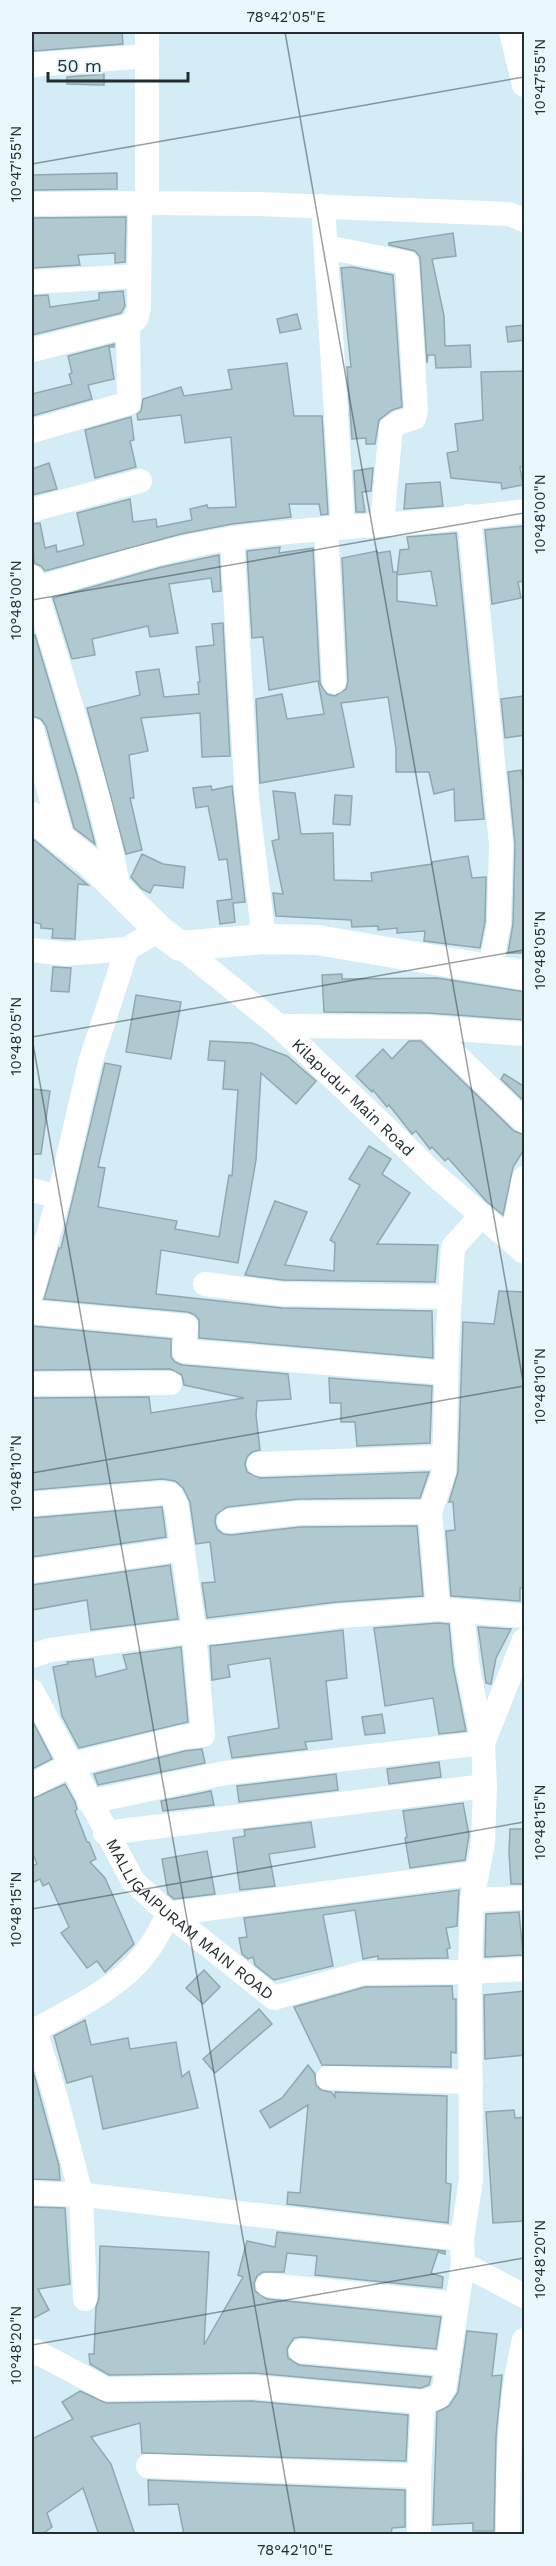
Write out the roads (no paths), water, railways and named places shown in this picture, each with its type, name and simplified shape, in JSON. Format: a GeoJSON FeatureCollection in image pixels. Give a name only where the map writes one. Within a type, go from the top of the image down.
{"type":"FeatureCollection","features":[{"type":"Feature","properties":{"kind":"main road"},"geometry":{"type":"LineString","coordinates":[[32,817],[63,840],[119,889],[169,938],[317,940],[525,975]]}},
{"type":"Feature","properties":{"kind":"street"},"geometry":{"type":"LineString","coordinates":[[32,350],[128,326],[135,319],[139,308],[144,203],[147,32]]}},
{"type":"Feature","properties":{"kind":"street"},"geometry":{"type":"LineString","coordinates":[[511,32],[525,85]]}},
{"type":"Feature","properties":{"kind":"street"},"geometry":{"type":"LineString","coordinates":[[32,65],[147,56]]}},
{"type":"Feature","properties":{"kind":"street"},"geometry":{"type":"LineString","coordinates":[[32,204],[323,206],[509,214],[525,220]]}},
{"type":"Feature","properties":{"kind":"street"},"geometry":{"type":"LineString","coordinates":[[323,206],[335,527],[334,682]]}},
{"type":"Feature","properties":{"kind":"street"},"geometry":{"type":"LineString","coordinates":[[326,247],[407,263],[416,410],[414,418],[400,422],[391,428],[382,523]]}},
{"type":"Feature","properties":{"kind":"street"},"geometry":{"type":"LineString","coordinates":[[32,282],[139,276]]}},
{"type":"Feature","properties":{"kind":"street"},"geometry":{"type":"LineString","coordinates":[[32,431],[129,403],[128,326]]}},
{"type":"Feature","properties":{"kind":"street"},"geometry":{"type":"LineString","coordinates":[[32,510],[140,481]]}},
{"type":"Feature","properties":{"kind":"street"},"geometry":{"type":"LineString","coordinates":[[119,889],[109,833],[33,583],[232,538],[335,527],[525,512]]}},
{"type":"Feature","properties":{"kind":"street"},"geometry":{"type":"LineString","coordinates":[[469,516],[501,844],[499,924],[490,968]]}},
{"type":"Feature","properties":{"kind":"street"},"geometry":{"type":"LineString","coordinates":[[232,538],[247,800],[264,939]]}},
{"type":"Feature","properties":{"kind":"street"},"geometry":{"type":"LineString","coordinates":[[32,730],[63,840]]}},
{"type":"Feature","properties":{"kind":"street"},"geometry":{"type":"LineString","coordinates":[[32,950],[65,954],[127,949],[169,938]]}},
{"type":"Feature","properties":{"kind":"street","name":"Kilapudur Main Road"},"geometry":{"type":"LineString","coordinates":[[169,938],[279,1026],[436,1176],[518,1246]]}},
{"type":"Feature","properties":{"kind":"street"},"geometry":{"type":"LineString","coordinates":[[32,1292],[59,1197],[90,1063],[127,949]]}},
{"type":"Feature","properties":{"kind":"street"},"geometry":{"type":"LineString","coordinates":[[279,1026],[427,1027],[525,1034]]}},
{"type":"Feature","properties":{"kind":"street"},"geometry":{"type":"LineString","coordinates":[[427,1027],[525,1121]]}},
{"type":"Feature","properties":{"kind":"street"},"geometry":{"type":"LineString","coordinates":[[518,1246],[525,1178]]}},
{"type":"Feature","properties":{"kind":"street"},"geometry":{"type":"LineString","coordinates":[[32,1190],[59,1197]]}},
{"type":"Feature","properties":{"kind":"street"},"geometry":{"type":"LineString","coordinates":[[438,1609],[430,1512],[444,1472],[446,1373],[453,1246],[482,1215]]}},
{"type":"Feature","properties":{"kind":"street"},"geometry":{"type":"LineString","coordinates":[[205,1284],[282,1294],[450,1297]]}},
{"type":"Feature","properties":{"kind":"street"},"geometry":{"type":"LineString","coordinates":[[32,1312],[186,1326],[184,1351],[446,1373]]}},
{"type":"Feature","properties":{"kind":"street"},"geometry":{"type":"LineString","coordinates":[[32,1384],[170,1383]]}},
{"type":"Feature","properties":{"kind":"street"},"geometry":{"type":"LineString","coordinates":[[259,1464],[444,1457]]}},
{"type":"Feature","properties":{"kind":"street"},"geometry":{"type":"LineString","coordinates":[[32,1504],[163,1493],[171,1495],[176,1504],[183,1549],[194,1632],[203,1736],[183,1737],[70,1765],[32,1785]]}},
{"type":"Feature","properties":{"kind":"street"},"geometry":{"type":"LineString","coordinates":[[229,1521],[299,1513],[430,1512]]}},
{"type":"Feature","properties":{"kind":"street"},"geometry":{"type":"LineString","coordinates":[[32,1570],[183,1549]]}},
{"type":"Feature","properties":{"kind":"street"},"geometry":{"type":"LineString","coordinates":[[32,1656],[50,1650],[339,1616],[438,1609],[525,1616]]}},
{"type":"Feature","properties":{"kind":"street"},"geometry":{"type":"LineString","coordinates":[[33,2350],[106,2389],[253,2387],[423,2402],[438,2397],[444,2389],[463,2264],[462,2240],[471,2180],[472,1900],[483,1844],[485,1786],[483,1743],[467,1663],[462,1612]]}},
{"type":"Feature","properties":{"kind":"street"},"geometry":{"type":"LineString","coordinates":[[483,1743],[525,1640]]}},
{"type":"Feature","properties":{"kind":"street","name":"MALLIGAIPURAM MAIN ROAD"},"geometry":{"type":"LineString","coordinates":[[32,1691],[105,1833],[133,1881],[169,1914],[274,1998],[363,1973],[470,1972]]}},
{"type":"Feature","properties":{"kind":"street"},"geometry":{"type":"LineString","coordinates":[[89,1802],[225,1773],[483,1743]]}},
{"type":"Feature","properties":{"kind":"street"},"geometry":{"type":"LineString","coordinates":[[105,1833],[485,1786]]}},
{"type":"Feature","properties":{"kind":"street"},"geometry":{"type":"LineString","coordinates":[[85,2299],[81,2194],[57,2102],[33,2031],[119,1981],[148,1950],[169,1914],[477,1874]]}},
{"type":"Feature","properties":{"kind":"street"},"geometry":{"type":"LineString","coordinates":[[472,1900],[525,1898]]}},
{"type":"Feature","properties":{"kind":"street"},"geometry":{"type":"LineString","coordinates":[[470,1972],[525,1969]]}},
{"type":"Feature","properties":{"kind":"street"},"geometry":{"type":"LineString","coordinates":[[328,2078],[471,2082]]}},
{"type":"Feature","properties":{"kind":"street"},"geometry":{"type":"LineString","coordinates":[[32,2193],[81,2194],[462,2240]]}},
{"type":"Feature","properties":{"kind":"street"},"geometry":{"type":"LineString","coordinates":[[463,2264],[525,2295]]}},
{"type":"Feature","properties":{"kind":"street"},"geometry":{"type":"LineString","coordinates":[[268,2285],[457,2304]]}},
{"type":"Feature","properties":{"kind":"street"},"geometry":{"type":"LineString","coordinates":[[508,2535],[507,2459],[518,2367],[525,2340]]}},
{"type":"Feature","properties":{"kind":"street"},"geometry":{"type":"LineString","coordinates":[[300,2350],[448,2364]]}},
{"type":"Feature","properties":{"kind":"street"},"geometry":{"type":"LineString","coordinates":[[419,2535],[423,2402]]}},
{"type":"Feature","properties":{"kind":"street"},"geometry":{"type":"LineString","coordinates":[[148,2466],[419,2476]]}}]}
